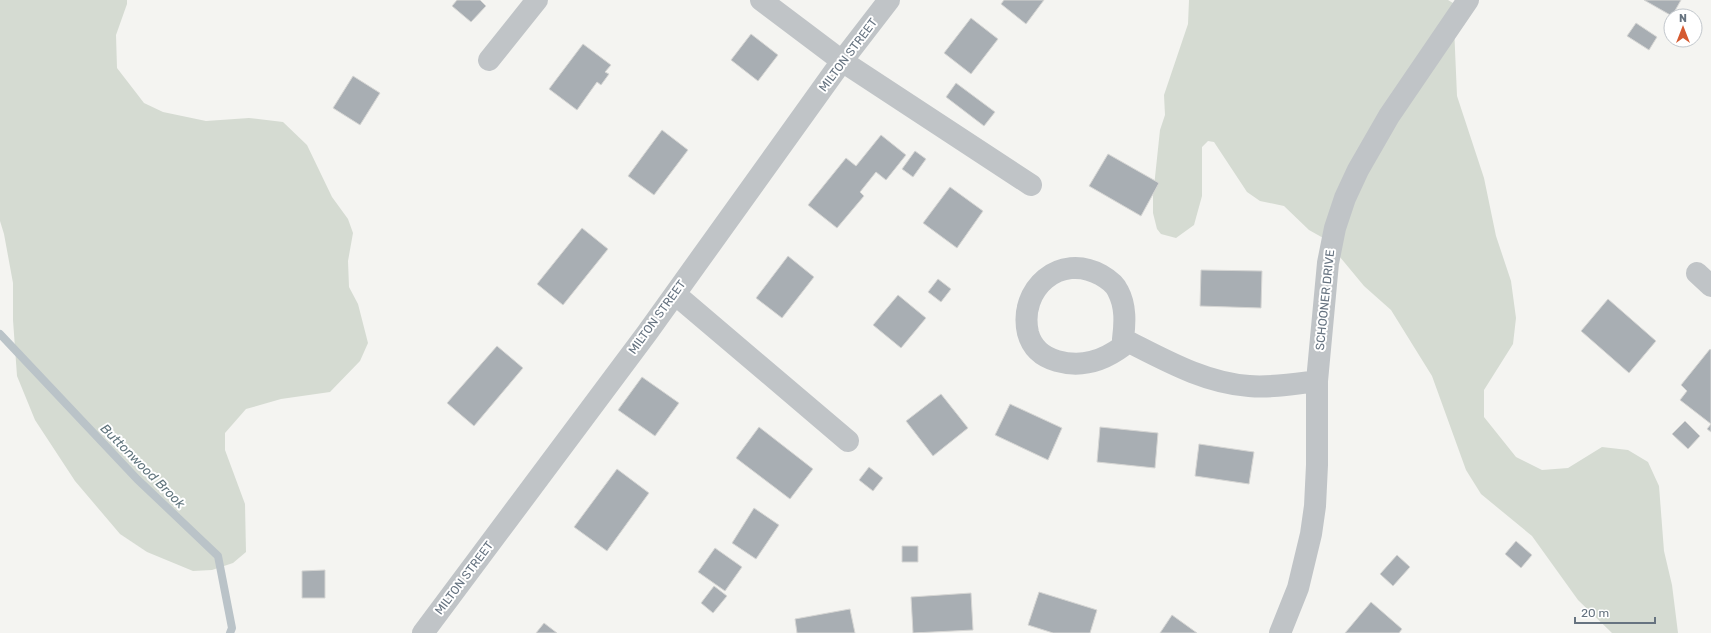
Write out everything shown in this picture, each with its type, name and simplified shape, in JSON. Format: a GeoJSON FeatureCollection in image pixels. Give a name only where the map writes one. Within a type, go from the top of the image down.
{"type":"FeatureCollection","features":[{"type":"Feature","properties":{"kind":"street"},"geometry":{"type":"LineString","coordinates":[[489,60],[537,0]]}},
{"type":"Feature","properties":{"kind":"street"},"geometry":{"type":"LineString","coordinates":[[761,0],[842,62],[1031,185]]}},
{"type":"Feature","properties":{"kind":"street","name":"MILTON STREET"},"geometry":{"type":"LineString","coordinates":[[423,633],[675,294],[842,62],[889,0]]}},
{"type":"Feature","properties":{"kind":"street","name":"SCHOONER DRIVE"},"geometry":{"type":"LineString","coordinates":[[1280,633],[1298,588],[1310,534],[1314,506],[1316,465],[1316,381],[1331,244],[1345,198],[1358,170],[1389,116],[1468,0]]}},
{"type":"Feature","properties":{"kind":"street"},"geometry":{"type":"LineString","coordinates":[[1084,269],[1096,272],[1116,286],[1121,298],[1124,311],[1123,339],[1123,346],[1107,357],[1096,361],[1069,364],[1052,360],[1043,355],[1032,342],[1028,329],[1028,314],[1035,290],[1045,278],[1051,274],[1064,270],[1084,269]]}},
{"type":"Feature","properties":{"kind":"street"},"geometry":{"type":"LineString","coordinates":[[675,294],[848,441]]}},
{"type":"Feature","properties":{"kind":"street"},"geometry":{"type":"LineString","coordinates":[[1123,339],[1168,362],[1192,372],[1229,383],[1249,386],[1271,386],[1316,381]]}},
{"type":"Feature","properties":{"kind":"shaded area"},"geometry":{"type":"Polygon","coordinates":[[[0,0],[127,0],[116,35],[117,68],[144,103],[163,112],[206,121],[249,118],[283,122],[307,145],[332,197],[348,219],[353,233],[348,261],[349,287],[358,304],[368,343],[360,361],[330,392],[281,399],[246,409],[225,433],[225,450],[245,504],[246,552],[233,563],[212,570],[193,571],[147,552],[120,534],[75,481],[35,420],[17,376],[13,320],[13,283],[4,234],[0,221],[0,0]]]}},
{"type":"Feature","properties":{"kind":"shaded area"},"geometry":{"type":"Polygon","coordinates":[[[1189,0],[1448,0],[1453,3],[1457,96],[1484,178],[1496,236],[1511,281],[1516,318],[1513,344],[1484,390],[1484,417],[1516,457],[1542,470],[1568,468],[1602,447],[1628,450],[1648,462],[1659,486],[1664,551],[1672,585],[1678,633],[1612,633],[1578,600],[1532,536],[1481,494],[1466,470],[1432,376],[1391,310],[1364,286],[1325,239],[1309,230],[1284,206],[1260,201],[1247,192],[1214,142],[1208,141],[1202,147],[1202,196],[1194,225],[1176,238],[1161,234],[1157,229],[1153,213],[1153,196],[1160,130],[1165,115],[1164,95],[1188,24],[1189,0]]]}},
{"type":"Feature","properties":{"kind":"building"},"geometry":{"type":"Polygon","coordinates":[[[457,0],[480,0],[486,6],[471,22],[452,6],[457,0]]]}},
{"type":"Feature","properties":{"kind":"building"},"geometry":{"type":"Polygon","coordinates":[[[1004,0],[1044,0],[1026,24],[1001,4],[1004,0]]]}},
{"type":"Feature","properties":{"kind":"building"},"geometry":{"type":"Polygon","coordinates":[[[1644,0],[1681,0],[1676,8],[1663,8],[1663,11],[1644,0]]]}},
{"type":"Feature","properties":{"kind":"building"},"geometry":{"type":"Polygon","coordinates":[[[971,18],[998,39],[971,74],[944,53],[971,18]]]}},
{"type":"Feature","properties":{"kind":"building"},"geometry":{"type":"Polygon","coordinates":[[[1636,23],[1657,37],[1649,50],[1627,36],[1636,23]]]}},
{"type":"Feature","properties":{"kind":"building"},"geometry":{"type":"Polygon","coordinates":[[[751,34],[778,55],[758,81],[731,60],[751,34]]]}},
{"type":"Feature","properties":{"kind":"building"},"geometry":{"type":"Polygon","coordinates":[[[583,44],[611,65],[605,72],[609,74],[601,85],[597,82],[577,110],[549,89],[583,44]]]}},
{"type":"Feature","properties":{"kind":"building"},"geometry":{"type":"Polygon","coordinates":[[[353,76],[380,93],[360,125],[333,108],[353,76]]]}},
{"type":"Feature","properties":{"kind":"building"},"geometry":{"type":"Polygon","coordinates":[[[956,83],[995,112],[984,126],[946,97],[956,83]]]}},
{"type":"Feature","properties":{"kind":"building"},"geometry":{"type":"Polygon","coordinates":[[[662,130],[688,150],[654,195],[628,176],[662,130]]]}},
{"type":"Feature","properties":{"kind":"building"},"geometry":{"type":"Polygon","coordinates":[[[881,135],[906,155],[886,180],[876,172],[860,192],[864,196],[837,228],[808,205],[846,158],[856,166],[881,135]]]}},
{"type":"Feature","properties":{"kind":"building"},"geometry":{"type":"Polygon","coordinates":[[[915,151],[926,159],[913,177],[902,169],[915,151]]]}},
{"type":"Feature","properties":{"kind":"building"},"geometry":{"type":"Polygon","coordinates":[[[1108,154],[1159,183],[1141,216],[1089,186],[1108,154]]]}},
{"type":"Feature","properties":{"kind":"building"},"geometry":{"type":"Polygon","coordinates":[[[950,187],[983,211],[957,248],[923,223],[950,187]]]}},
{"type":"Feature","properties":{"kind":"building"},"geometry":{"type":"Polygon","coordinates":[[[582,228],[608,249],[563,305],[537,284],[582,228]]]}},
{"type":"Feature","properties":{"kind":"building"},"geometry":{"type":"Polygon","coordinates":[[[788,256],[814,277],[782,318],[756,298],[788,256]]]}},
{"type":"Feature","properties":{"kind":"building"},"geometry":{"type":"Polygon","coordinates":[[[1201,270],[1262,271],[1261,308],[1200,306],[1201,270]]]}},
{"type":"Feature","properties":{"kind":"building"},"geometry":{"type":"Polygon","coordinates":[[[938,279],[951,289],[941,302],[928,292],[938,279]]]}},
{"type":"Feature","properties":{"kind":"building"},"geometry":{"type":"Polygon","coordinates":[[[898,295],[926,318],[901,348],[873,325],[898,295]]]}},
{"type":"Feature","properties":{"kind":"building"},"geometry":{"type":"Polygon","coordinates":[[[1608,299],[1656,341],[1629,373],[1581,331],[1608,299]]]}},
{"type":"Feature","properties":{"kind":"building"},"geometry":{"type":"Polygon","coordinates":[[[497,346],[523,368],[474,426],[447,403],[497,346]]]}},
{"type":"Feature","properties":{"kind":"building"},"geometry":{"type":"Polygon","coordinates":[[[1710,349],[1711,424],[1680,400],[1687,391],[1681,385],[1710,349]]]}},
{"type":"Feature","properties":{"kind":"building"},"geometry":{"type":"Polygon","coordinates":[[[642,377],[679,403],[655,436],[618,410],[642,377]]]}},
{"type":"Feature","properties":{"kind":"building"},"geometry":{"type":"Polygon","coordinates":[[[941,394],[968,428],[933,456],[906,421],[941,394]]]}},
{"type":"Feature","properties":{"kind":"building"},"geometry":{"type":"Polygon","coordinates":[[[1010,404],[1062,428],[1048,460],[995,435],[1010,404]]]}},
{"type":"Feature","properties":{"kind":"building"},"geometry":{"type":"Polygon","coordinates":[[[1685,421],[1700,436],[1688,449],[1672,434],[1685,421]]]}},
{"type":"Feature","properties":{"kind":"building"},"geometry":{"type":"Polygon","coordinates":[[[1711,424],[1711,432],[1707,429],[1711,424]]]}},
{"type":"Feature","properties":{"kind":"building"},"geometry":{"type":"Polygon","coordinates":[[[759,427],[813,469],[790,499],[736,458],[759,427]]]}},
{"type":"Feature","properties":{"kind":"building"},"geometry":{"type":"Polygon","coordinates":[[[1100,427],[1158,433],[1155,468],[1097,462],[1100,427]]]}},
{"type":"Feature","properties":{"kind":"building"},"geometry":{"type":"Polygon","coordinates":[[[1199,444],[1254,452],[1249,484],[1195,476],[1199,444]]]}},
{"type":"Feature","properties":{"kind":"building"},"geometry":{"type":"Polygon","coordinates":[[[869,467],[883,478],[873,491],[859,480],[869,467]]]}},
{"type":"Feature","properties":{"kind":"building"},"geometry":{"type":"Polygon","coordinates":[[[617,469],[649,493],[607,551],[574,527],[617,469]]]}},
{"type":"Feature","properties":{"kind":"building"},"geometry":{"type":"Polygon","coordinates":[[[754,508],[779,525],[756,559],[732,543],[754,508]]]}},
{"type":"Feature","properties":{"kind":"building"},"geometry":{"type":"Polygon","coordinates":[[[1516,541],[1532,555],[1521,568],[1505,554],[1516,541]]]}},
{"type":"Feature","properties":{"kind":"building"},"geometry":{"type":"Polygon","coordinates":[[[902,546],[918,546],[918,562],[902,562],[902,546]]]}},
{"type":"Feature","properties":{"kind":"building"},"geometry":{"type":"Polygon","coordinates":[[[715,548],[742,567],[725,591],[698,572],[715,548]]]}},
{"type":"Feature","properties":{"kind":"building"},"geometry":{"type":"Polygon","coordinates":[[[1397,555],[1410,567],[1393,586],[1380,574],[1397,555]]]}},
{"type":"Feature","properties":{"kind":"building"},"geometry":{"type":"Polygon","coordinates":[[[325,570],[325,598],[302,598],[302,571],[325,570]]]}},
{"type":"Feature","properties":{"kind":"building"},"geometry":{"type":"Polygon","coordinates":[[[714,586],[727,596],[713,613],[701,603],[714,586]]]}},
{"type":"Feature","properties":{"kind":"building"},"geometry":{"type":"Polygon","coordinates":[[[1039,592],[1097,610],[1090,633],[1053,633],[1028,625],[1039,592]]]}},
{"type":"Feature","properties":{"kind":"building"},"geometry":{"type":"Polygon","coordinates":[[[971,593],[973,630],[913,633],[911,597],[971,593]]]}},
{"type":"Feature","properties":{"kind":"building"},"geometry":{"type":"Polygon","coordinates":[[[1371,602],[1402,629],[1399,633],[1345,633],[1371,602]]]}},
{"type":"Feature","properties":{"kind":"building"},"geometry":{"type":"Polygon","coordinates":[[[850,609],[855,633],[797,633],[795,619],[850,609]]]}},
{"type":"Feature","properties":{"kind":"building"},"geometry":{"type":"Polygon","coordinates":[[[1172,615],[1197,633],[1160,633],[1172,615]]]}},
{"type":"Feature","properties":{"kind":"building"},"geometry":{"type":"Polygon","coordinates":[[[544,623],[557,633],[536,633],[544,623]]]}},
{"type":"Feature","properties":{"kind":"waterway","name":"Buttonwood Brook"},"geometry":{"type":"LineString","coordinates":[[0,334],[137,479],[218,556],[232,628],[230,633]]}}]}
